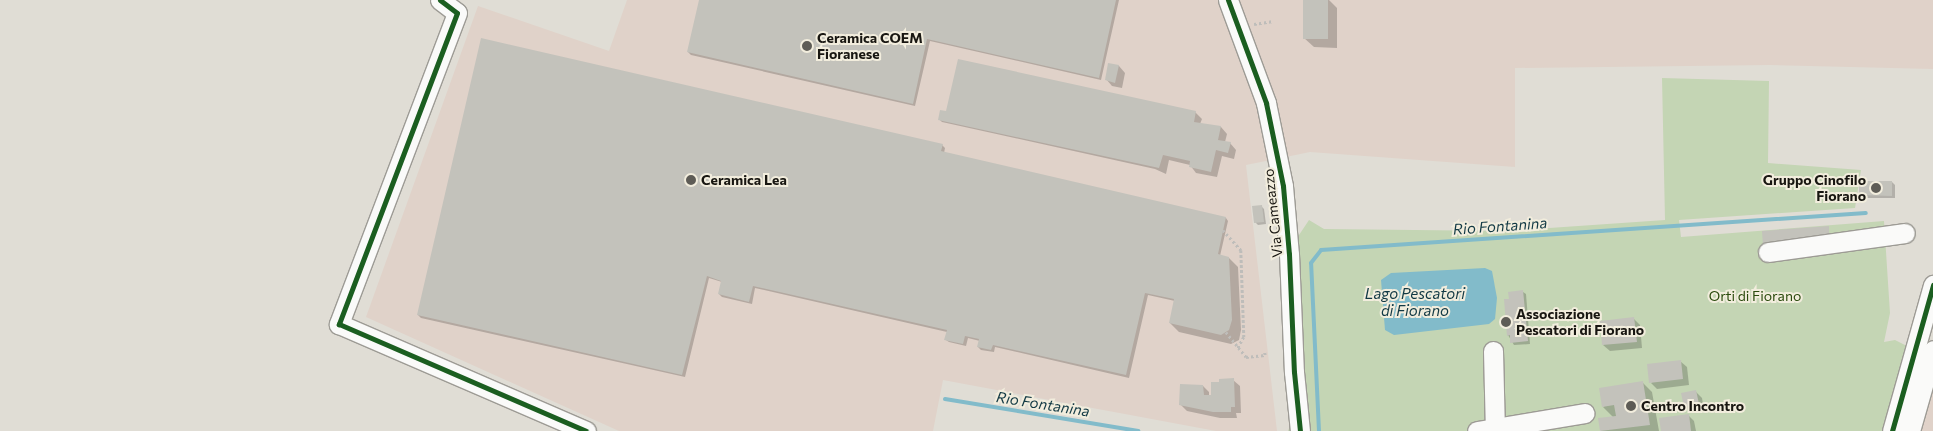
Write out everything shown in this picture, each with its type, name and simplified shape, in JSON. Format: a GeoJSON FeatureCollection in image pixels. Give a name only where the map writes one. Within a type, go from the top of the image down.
{"type":"FeatureCollection","features":[{"type":"Feature","properties":{"kind":"street"},"geometry":{"type":"LineString","coordinates":[[440,0],[457,13],[339,324],[586,431]]}},
{"type":"Feature","properties":{"kind":"street","name":"Via Cameazzo"},"geometry":{"type":"LineString","coordinates":[[1228,0],[1266,102],[1283,186],[1289,254],[1294,372],[1300,431]]}},
{"type":"Feature","properties":{"kind":"street"},"geometry":{"type":"LineString","coordinates":[[1768,252],[1905,232]]}},
{"type":"Feature","properties":{"kind":"street"},"geometry":{"type":"LineString","coordinates":[[1892,431],[1933,285]]}},
{"type":"Feature","properties":{"kind":"street"},"geometry":{"type":"LineString","coordinates":[[1910,431],[1933,350]]}},
{"type":"Feature","properties":{"kind":"street"},"geometry":{"type":"LineString","coordinates":[[1493,351],[1489,430],[1584,413]]}},
{"type":"Feature","properties":{"kind":"path"},"geometry":{"type":"LineString","coordinates":[[1249,25],[1272,21]]}},
{"type":"Feature","properties":{"kind":"path"},"geometry":{"type":"LineString","coordinates":[[1223,230],[1241,250],[1244,337],[1238,348]]}},
{"type":"Feature","properties":{"kind":"path"},"geometry":{"type":"LineString","coordinates":[[1226,332],[1246,357],[1265,355],[1264,352]]}},
{"type":"Feature","properties":{"kind":"shaded area"},"geometry":{"type":"Polygon","coordinates":[[[627,0],[1933,0],[1933,69],[1770,65],[1515,68],[1515,167],[1310,152],[1246,165],[1277,431],[1216,431],[943,380],[933,431],[619,431],[366,317],[478,6],[609,51],[627,0]]]}},
{"type":"Feature","properties":{"kind":"shaded area"},"geometry":{"type":"Polygon","coordinates":[[[1933,355],[1933,431],[1914,431],[1933,355]]]}},
{"type":"Feature","properties":{"kind":"green space","name":"Orti di Fiorano"},"geometry":{"type":"Polygon","coordinates":[[[1662,78],[1769,81],[1768,163],[1861,170],[1855,208],[1679,220],[1681,237],[1884,221],[1890,313],[1884,342],[1895,340],[1907,346],[1882,431],[1288,431],[1297,408],[1287,253],[1309,220],[1324,229],[1505,231],[1665,220],[1662,78]]]}},
{"type":"Feature","properties":{"kind":"water","name":"Lago Pescatori di Fiorano"},"geometry":{"type":"Polygon","coordinates":[[[1485,268],[1492,271],[1497,298],[1495,319],[1489,324],[1394,335],[1385,330],[1381,280],[1391,273],[1485,268]]]}},
{"type":"Feature","properties":{"kind":"building"},"geometry":{"type":"Polygon","coordinates":[[[699,0],[1116,0],[1099,78],[927,39],[913,104],[687,52],[699,0]]]}},
{"type":"Feature","properties":{"kind":"building"},"geometry":{"type":"Polygon","coordinates":[[[1303,0],[1328,0],[1328,39],[1303,39],[1303,0]]]}},
{"type":"Feature","properties":{"kind":"building","name":"Ceramica Lea"},"geometry":{"type":"Polygon","coordinates":[[[481,38],[943,144],[941,151],[1226,217],[1218,254],[1229,257],[1232,320],[1229,330],[1221,335],[1169,323],[1174,299],[1145,293],[1126,375],[993,345],[991,350],[977,347],[979,339],[965,336],[963,344],[944,340],[947,330],[753,286],[749,302],[718,294],[721,281],[707,276],[682,375],[417,315],[481,38]]]}},
{"type":"Feature","properties":{"kind":"building","name":"Ceramica COEM Fioranese"},"geometry":{"type":"Polygon","coordinates":[[[958,59],[1196,111],[1194,122],[1221,126],[1218,140],[1231,142],[1228,153],[1216,150],[1211,172],[1189,167],[1190,161],[1163,155],[1159,168],[938,120],[940,110],[946,111],[958,59]]]}},
{"type":"Feature","properties":{"kind":"building"},"geometry":{"type":"Polygon","coordinates":[[[1108,63],[1119,65],[1115,83],[1105,80],[1108,63]]]}},
{"type":"Feature","properties":{"kind":"building","name":"Gruppo Cinofilo Fiorano"},"geometry":{"type":"Polygon","coordinates":[[[1859,181],[1892,181],[1892,196],[1859,195],[1859,181]]]}},
{"type":"Feature","properties":{"kind":"building"},"geometry":{"type":"Polygon","coordinates":[[[1262,205],[1264,222],[1254,223],[1252,206],[1262,205]]]}},
{"type":"Feature","properties":{"kind":"building"},"geometry":{"type":"Polygon","coordinates":[[[1829,226],[1829,240],[1763,246],[1762,231],[1829,226]]]}},
{"type":"Feature","properties":{"kind":"building","name":"Associazione Pescatori di Fiorano"},"geometry":{"type":"Polygon","coordinates":[[[1523,290],[1528,341],[1510,343],[1510,335],[1507,336],[1504,299],[1509,299],[1508,292],[1523,290]]]}},
{"type":"Feature","properties":{"kind":"building"},"geometry":{"type":"Polygon","coordinates":[[[1634,317],[1637,342],[1602,345],[1600,321],[1634,317]]]}},
{"type":"Feature","properties":{"kind":"building"},"geometry":{"type":"Polygon","coordinates":[[[1681,360],[1683,379],[1649,383],[1647,364],[1681,360]]]}},
{"type":"Feature","properties":{"kind":"building"},"geometry":{"type":"Polygon","coordinates":[[[1234,378],[1235,407],[1231,407],[1231,412],[1213,412],[1179,405],[1180,384],[1203,385],[1204,395],[1211,395],[1211,382],[1219,382],[1219,379],[1234,378]]]}},
{"type":"Feature","properties":{"kind":"building","name":"Centro Incontro"},"geometry":{"type":"Polygon","coordinates":[[[1643,381],[1650,425],[1600,431],[1598,418],[1616,416],[1614,405],[1602,407],[1599,388],[1643,381]]]}},
{"type":"Feature","properties":{"kind":"building"},"geometry":{"type":"Polygon","coordinates":[[[1696,390],[1699,404],[1684,407],[1681,393],[1696,390]]]}},
{"type":"Feature","properties":{"kind":"building"},"geometry":{"type":"Polygon","coordinates":[[[1689,414],[1691,431],[1661,431],[1659,418],[1689,414]]]}},
{"type":"Feature","properties":{"kind":"waterway","name":"Rio Fontanina"},"geometry":{"type":"LineString","coordinates":[[1319,431],[1311,263],[1321,250],[1866,213]]}},
{"type":"Feature","properties":{"kind":"waterway","name":"Rio Fontanina"},"geometry":{"type":"LineString","coordinates":[[945,399],[1138,431]]}},
{"type":"Feature","properties":{"kind":"cycle path"},"geometry":{"type":"LineString","coordinates":[[440,0],[457,13],[339,324],[586,431]]}},
{"type":"Feature","properties":{"kind":"cycle path"},"geometry":{"type":"LineString","coordinates":[[1228,0],[1266,103],[1283,186],[1289,254],[1294,372],[1300,431]]}},
{"type":"Feature","properties":{"kind":"cycle path"},"geometry":{"type":"LineString","coordinates":[[1892,431],[1933,285]]}},
{"type":"Feature","properties":{"kind":"place","name":"Ceramica COEM Fioranese"},"geometry":{"type":"Point","coordinates":[807,46]}},
{"type":"Feature","properties":{"kind":"place","name":"Ceramica Lea"},"geometry":{"type":"Point","coordinates":[691,180]}},
{"type":"Feature","properties":{"kind":"place","name":"Gruppo Cinofilo Fiorano"},"geometry":{"type":"Point","coordinates":[1876,188]}},
{"type":"Feature","properties":{"kind":"place","name":"Associazione Pescatori di Fiorano"},"geometry":{"type":"Point","coordinates":[1506,322]}},
{"type":"Feature","properties":{"kind":"place","name":"Centro Incontro"},"geometry":{"type":"Point","coordinates":[1631,406]}}]}
